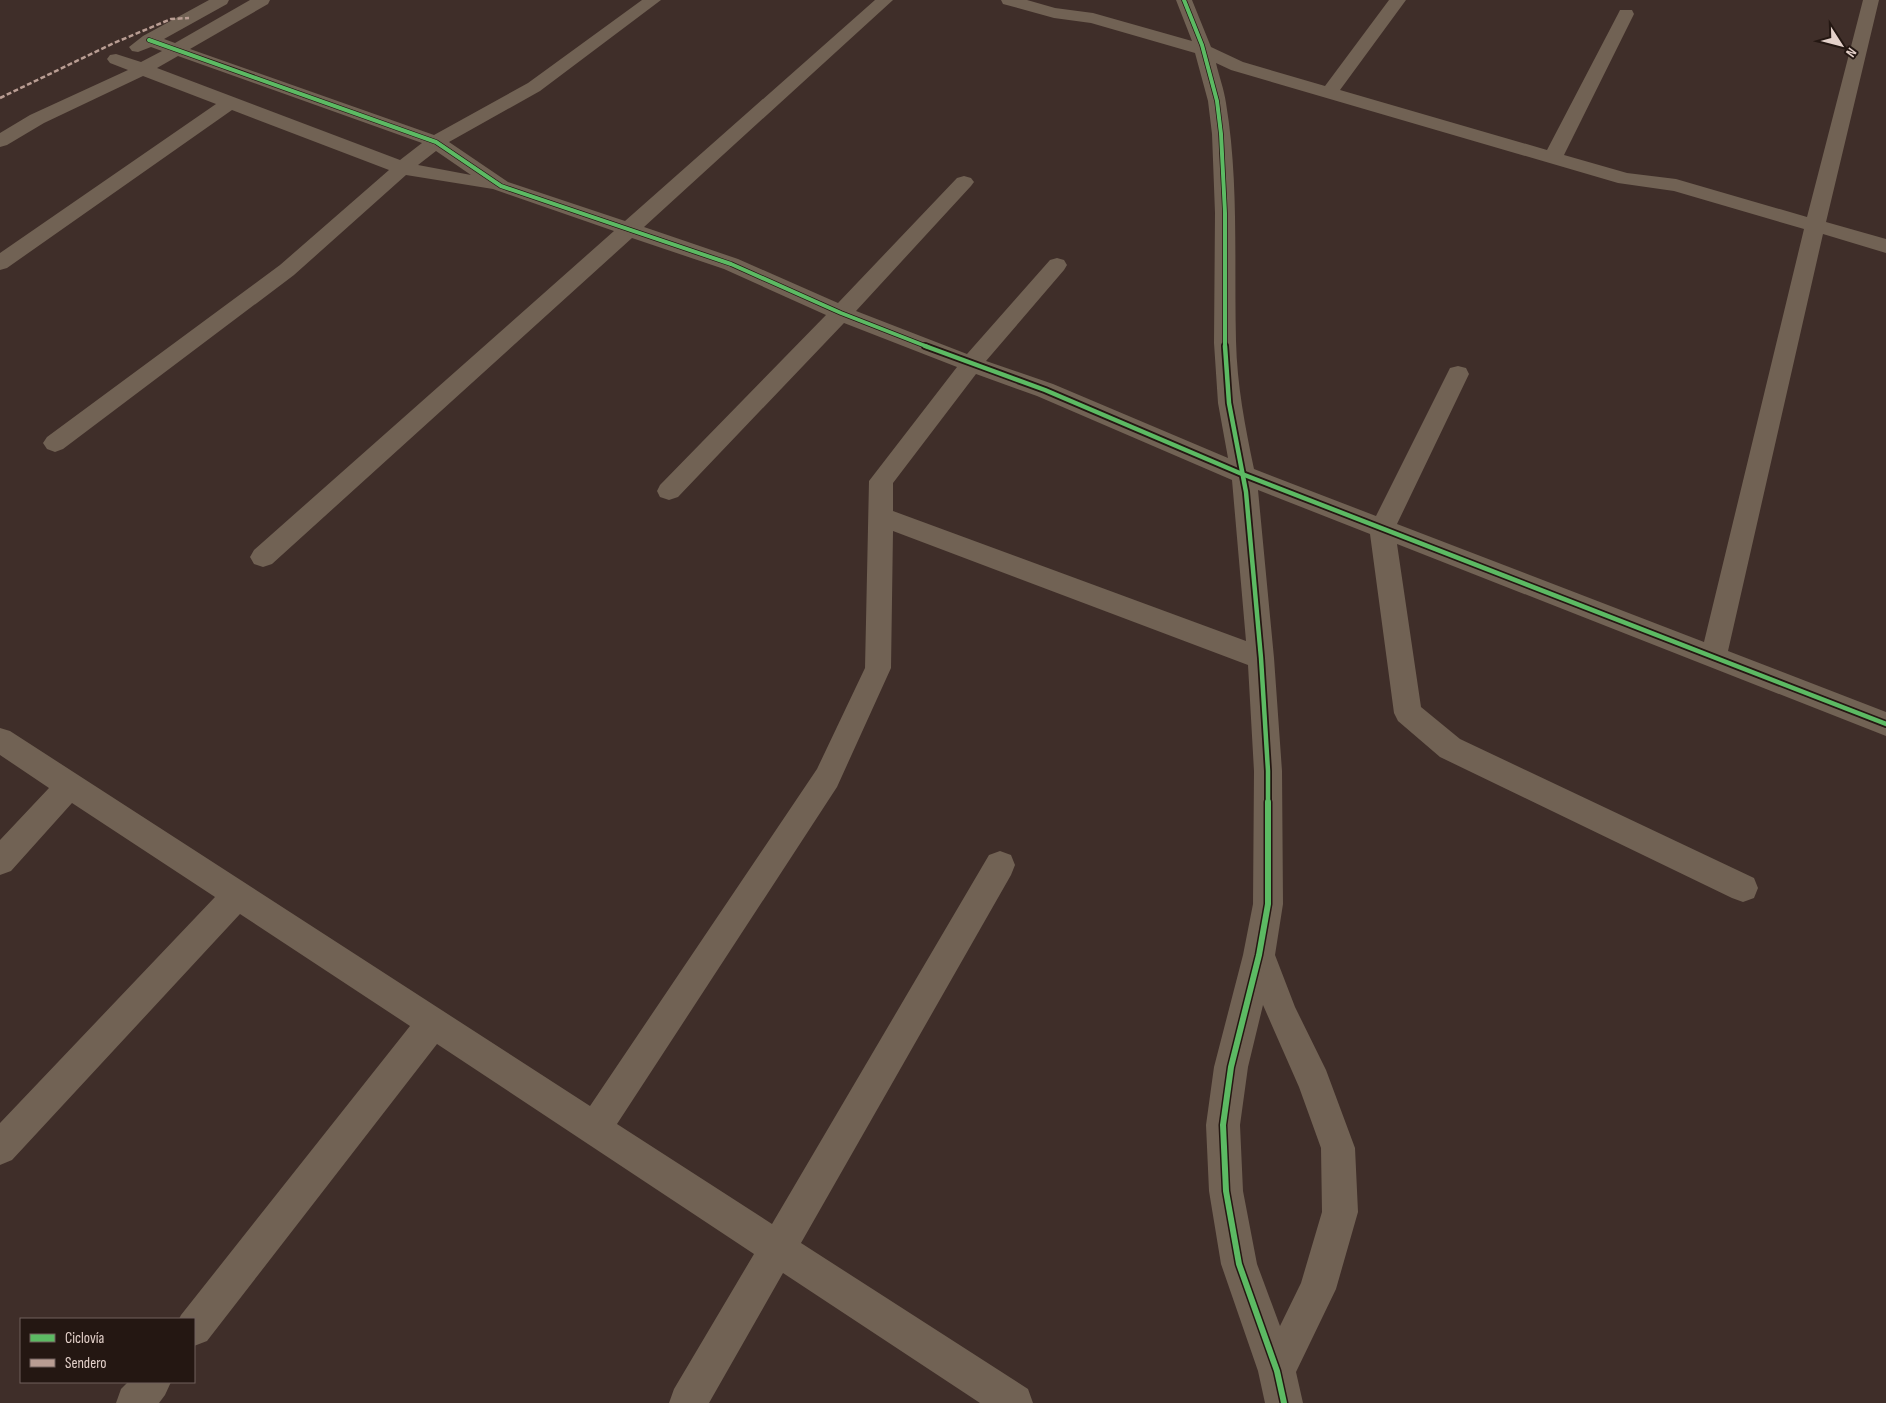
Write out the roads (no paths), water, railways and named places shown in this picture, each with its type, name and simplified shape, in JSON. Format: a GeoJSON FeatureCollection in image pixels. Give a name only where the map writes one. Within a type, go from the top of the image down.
{"type":"FeatureCollection","features":[{"type":"Feature","properties":{"kind":"street"},"geometry":{"type":"LineString","coordinates":[[38,119],[116,59],[221,0]]}},
{"type":"Feature","properties":{"kind":"street"},"geometry":{"type":"LineString","coordinates":[[0,141],[38,119],[141,70],[262,0]]}},
{"type":"Feature","properties":{"kind":"street"},"geometry":{"type":"LineString","coordinates":[[56,443],[287,270],[402,168],[436,142],[534,86],[653,0]]}},
{"type":"Feature","properties":{"kind":"street"},"geometry":{"type":"LineString","coordinates":[[263,557],[885,0]]}},
{"type":"Feature","properties":{"kind":"street"},"geometry":{"type":"LineString","coordinates":[[1009,0],[1054,13],[1093,18],[1205,58],[1625,179],[1665,200],[1813,234],[1886,246]]}},
{"type":"Feature","properties":{"kind":"street"},"geometry":{"type":"LineString","coordinates":[[1184,0],[1205,58],[1217,101],[1222,134],[1226,213],[1224,343],[1229,403],[1246,492],[1261,658],[1268,772],[1268,904],[1259,955],[1246,1003],[1230,1077],[1223,1125],[1226,1191],[1239,1264],[1280,1387]]}},
{"type":"Feature","properties":{"kind":"street"},"geometry":{"type":"LineString","coordinates":[[1330,93],[1398,0]]}},
{"type":"Feature","properties":{"kind":"street"},"geometry":{"type":"LineString","coordinates":[[1713,658],[1813,234],[1871,0]]}},
{"type":"Feature","properties":{"kind":"street"},"geometry":{"type":"LineString","coordinates":[[1553,158],[1626,14]]}},
{"type":"Feature","properties":{"kind":"street"},"geometry":{"type":"LineString","coordinates":[[149,40],[436,142],[501,186]]}},
{"type":"Feature","properties":{"kind":"street"},"geometry":{"type":"LineString","coordinates":[[116,59],[402,168],[501,186],[731,264],[841,313],[971,364],[1045,390],[1184,450],[1382,530],[1886,724]]}},
{"type":"Feature","properties":{"kind":"street"},"geometry":{"type":"LineString","coordinates":[[0,263],[229,103]]}},
{"type":"Feature","properties":{"kind":"street"},"geometry":{"type":"LineString","coordinates":[[669,491],[964,182]]}},
{"type":"Feature","properties":{"kind":"street"},"geometry":{"type":"LineString","coordinates":[[1813,234],[1886,265]]}},
{"type":"Feature","properties":{"kind":"street"},"geometry":{"type":"LineString","coordinates":[[595,1128],[827,778],[878,668],[880,480],[971,364],[1057,265]]}},
{"type":"Feature","properties":{"kind":"street"},"geometry":{"type":"LineString","coordinates":[[1458,374],[1382,530],[1408,713],[1450,748],[1743,888]]}},
{"type":"Feature","properties":{"kind":"street"},"geometry":{"type":"LineString","coordinates":[[880,516],[1261,658]]}},
{"type":"Feature","properties":{"kind":"street"},"geometry":{"type":"LineString","coordinates":[[0,740],[595,1128],[1010,1402]]}},
{"type":"Feature","properties":{"kind":"street"},"geometry":{"type":"LineString","coordinates":[[0,861],[69,786]]}},
{"type":"Feature","properties":{"kind":"street"},"geometry":{"type":"LineString","coordinates":[[688,1403],[1000,864]]}},
{"type":"Feature","properties":{"kind":"street"},"geometry":{"type":"LineString","coordinates":[[0,1148],[237,894]]}},
{"type":"Feature","properties":{"kind":"street"},"geometry":{"type":"LineString","coordinates":[[1259,955],[1283,1016],[1314,1082],[1338,1148],[1340,1212],[1318,1289],[1280,1387]]}},
{"type":"Feature","properties":{"kind":"street"},"geometry":{"type":"LineString","coordinates":[[195,1327],[433,1023]]}},
{"type":"Feature","properties":{"kind":"street"},"geometry":{"type":"LineString","coordinates":[[135,1403],[151,1383]]}}]}
